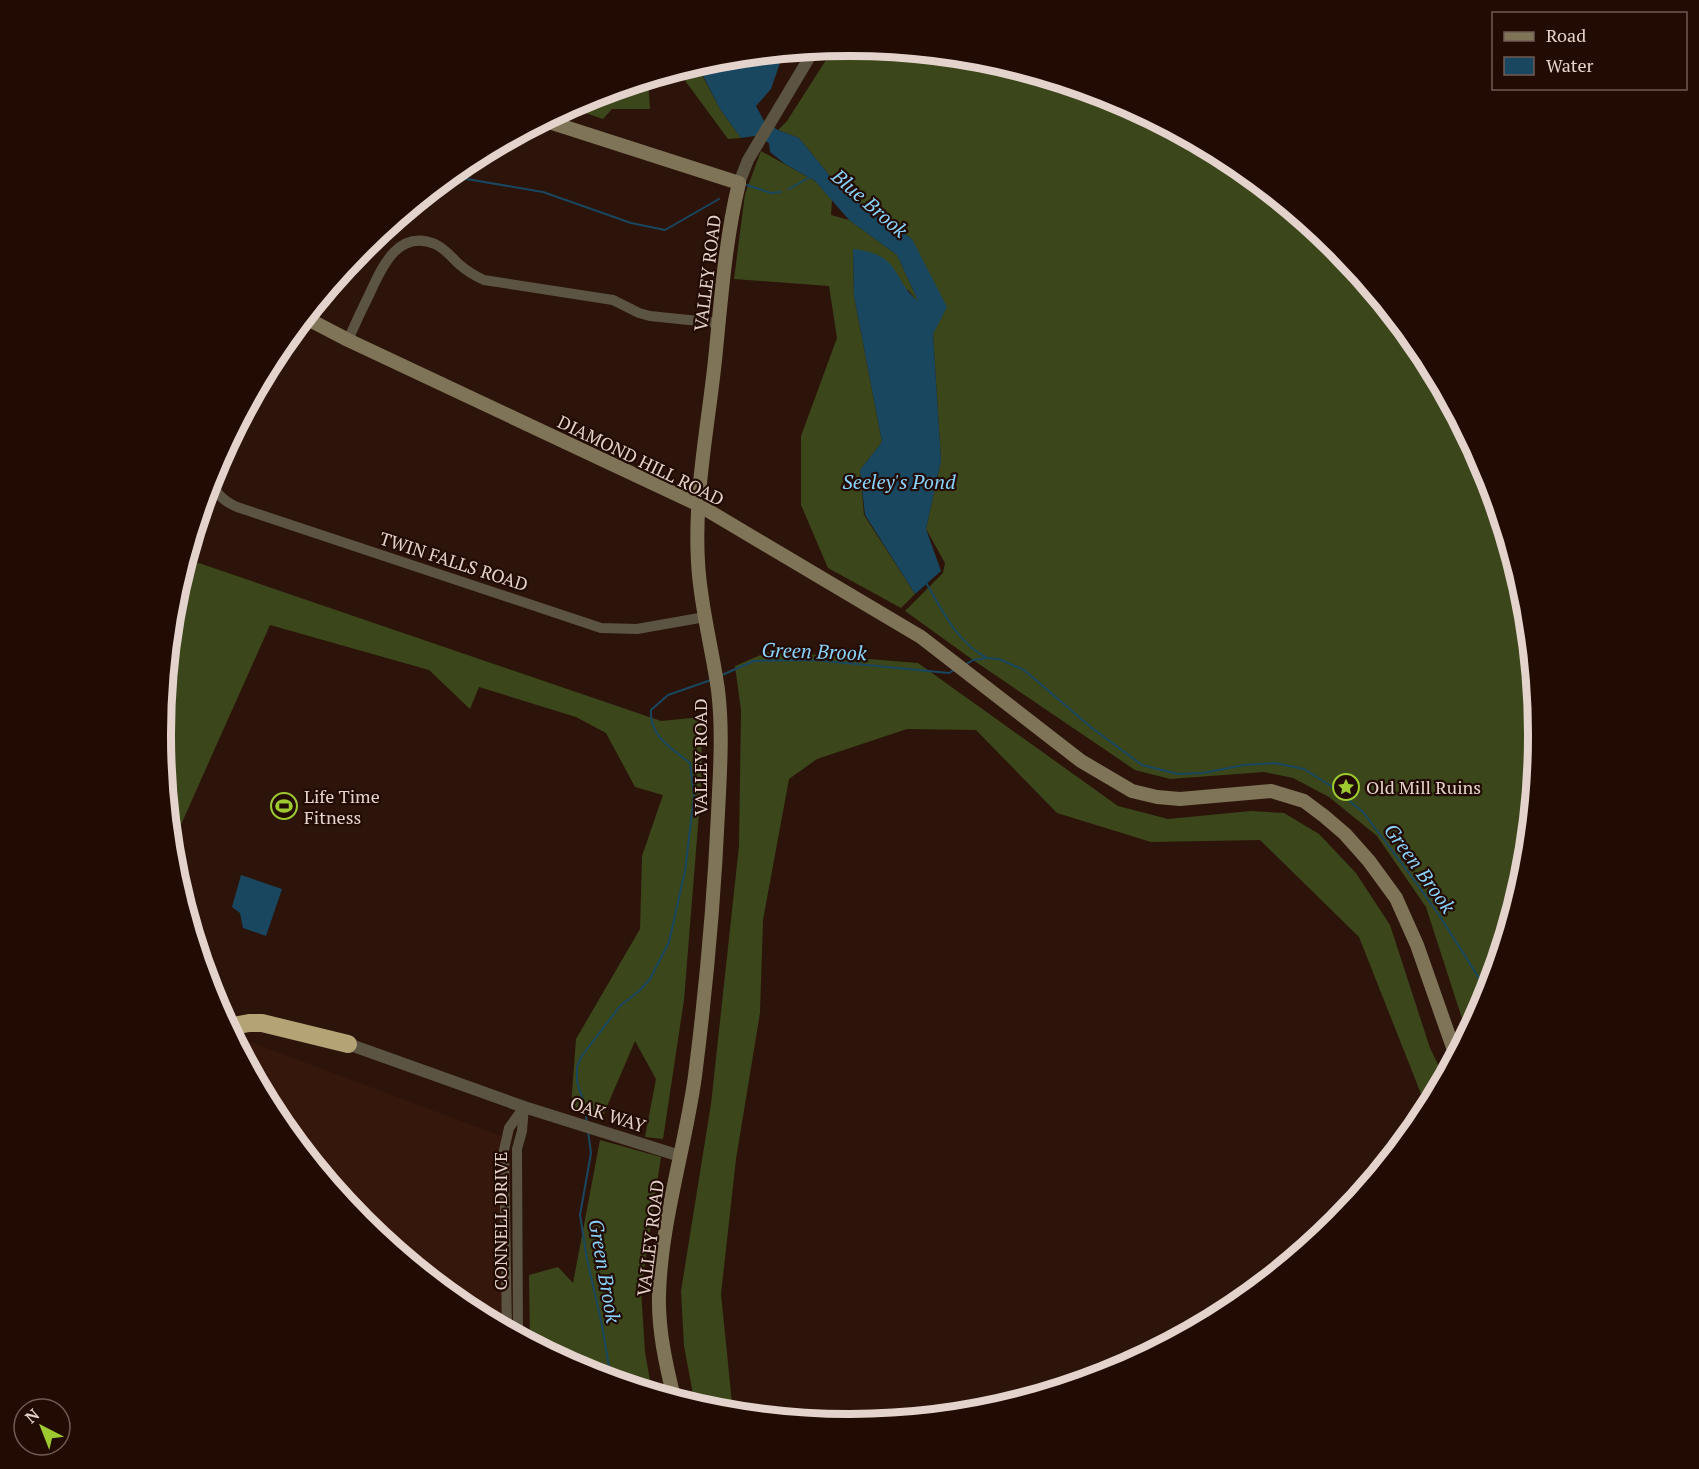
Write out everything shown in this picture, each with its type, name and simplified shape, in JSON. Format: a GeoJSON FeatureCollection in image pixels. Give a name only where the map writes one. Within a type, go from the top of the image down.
{"type":"FeatureCollection","features":[{"type":"Feature","properties":{"kind":"highway"},"geometry":{"type":"LineString","coordinates":[[237,1025],[262,1023],[348,1044]]}},
{"type":"Feature","properties":{"kind":"main road"},"geometry":{"type":"LineString","coordinates":[[554,124],[739,183]]}},
{"type":"Feature","properties":{"kind":"main road","name":"VALLEY ROAD"},"geometry":{"type":"LineString","coordinates":[[672,1389],[663,1345],[659,1296],[671,1200],[694,1078],[713,902],[719,797],[720,716],[698,563],[697,504],[724,269],[739,183]]}},
{"type":"Feature","properties":{"kind":"main road","name":"DIAMOND HILL ROAD"},"geometry":{"type":"LineString","coordinates":[[311,321],[697,504],[902,625],[949,658],[1081,761],[1132,791],[1157,797],[1180,799],[1272,791],[1293,796],[1316,809],[1340,829],[1365,856],[1396,898],[1417,945],[1452,1047]]}},
{"type":"Feature","properties":{"kind":"street","name":"VALLEY ROAD"},"geometry":{"type":"LineString","coordinates":[[739,183],[756,148],[810,57]]}},
{"type":"Feature","properties":{"kind":"street"},"geometry":{"type":"LineString","coordinates":[[348,340],[385,261],[404,245],[418,241],[443,248],[467,271],[484,280],[613,300],[650,316],[718,323]]}},
{"type":"Feature","properties":{"kind":"street","name":"TWIN FALLS ROAD"},"geometry":{"type":"LineString","coordinates":[[216,492],[237,507],[601,628],[637,628],[705,616]]}},
{"type":"Feature","properties":{"kind":"street"},"geometry":{"type":"LineString","coordinates":[[348,1044],[524,1107]]}},
{"type":"Feature","properties":{"kind":"street","name":"OAK WAY"},"geometry":{"type":"LineString","coordinates":[[524,1107],[680,1156]]}},
{"type":"Feature","properties":{"kind":"street","name":"CONNELL DRIVE"},"geometry":{"type":"LineString","coordinates":[[507,1321],[504,1150],[509,1128],[524,1107]]}},
{"type":"Feature","properties":{"kind":"street","name":"CONNELL DRIVE"},"geometry":{"type":"LineString","coordinates":[[518,1327],[517,1149],[522,1131],[524,1107]]}},
{"type":"Feature","properties":{"kind":"shaded area"},"geometry":{"type":"Polygon","coordinates":[[[243,1039],[501,1136],[503,1319],[436,1273],[369,1215],[311,1148],[285,1112],[261,1074],[243,1039]]]}},
{"type":"Feature","properties":{"kind":"green space"},"geometry":{"type":"Polygon","coordinates":[[[828,56],[894,57],[938,61],[1025,79],[1068,92],[1109,107],[1150,126],[1189,146],[1227,170],[1263,196],[1330,254],[1388,321],[1438,395],[1444,407],[1444,413],[1477,475],[1505,559],[1523,646],[1528,734],[1523,823],[1505,910],[1477,994],[1463,1023],[1426,907],[1377,836],[1329,797],[1293,778],[1264,772],[1170,779],[1135,770],[905,611],[943,573],[945,563],[926,529],[941,461],[933,334],[912,239],[843,192],[799,138],[778,130],[787,121],[828,56]]]}},
{"type":"Feature","properties":{"kind":"green space"},"geometry":{"type":"Polygon","coordinates":[[[705,72],[703,77],[720,109],[741,138],[728,139],[682,77],[705,72]]]}},
{"type":"Feature","properties":{"kind":"green space"},"geometry":{"type":"Polygon","coordinates":[[[649,87],[650,109],[612,109],[603,119],[581,111],[649,87]]]}},
{"type":"Feature","properties":{"kind":"green space"},"geometry":{"type":"Polygon","coordinates":[[[761,151],[815,181],[832,200],[831,215],[849,220],[897,255],[920,305],[909,291],[853,250],[854,296],[882,442],[860,470],[864,515],[915,594],[901,608],[828,568],[801,505],[801,436],[837,338],[829,286],[734,279],[745,194],[761,151]]]}},
{"type":"Feature","properties":{"kind":"green space"},"geometry":{"type":"Polygon","coordinates":[[[193,561],[661,721],[701,717],[702,776],[684,1000],[663,1139],[645,1137],[656,1079],[635,1041],[602,1118],[571,1106],[576,1039],[640,929],[642,856],[663,795],[635,787],[606,733],[576,717],[479,687],[470,709],[429,670],[270,625],[178,832],[170,734],[172,690],[176,646],[193,561]]]}},
{"type":"Feature","properties":{"kind":"green space"},"geometry":{"type":"Polygon","coordinates":[[[770,651],[918,663],[1118,806],[1168,819],[1251,811],[1284,813],[1319,834],[1356,873],[1390,925],[1430,1048],[1440,1069],[1438,1074],[1423,1098],[1359,937],[1260,840],[1151,842],[1057,813],[976,730],[907,729],[817,759],[789,779],[763,920],[760,1013],[736,1159],[721,1294],[732,1403],[693,1394],[684,1346],[681,1291],[711,1104],[739,846],[741,710],[735,666],[770,651]]]}},
{"type":"Feature","properties":{"kind":"green space"},"geometry":{"type":"Polygon","coordinates":[[[600,1140],[661,1157],[641,1289],[645,1352],[650,1383],[590,1362],[530,1333],[529,1275],[558,1267],[573,1283],[600,1140]]]}},
{"type":"Feature","properties":{"kind":"water","name":"Seeley's Pond"},"geometry":{"type":"Polygon","coordinates":[[[781,59],[771,89],[756,106],[764,121],[778,130],[799,138],[843,192],[912,239],[947,307],[933,334],[941,461],[926,529],[941,571],[915,594],[865,515],[860,470],[882,442],[854,296],[853,249],[880,256],[888,262],[909,293],[918,301],[897,255],[849,220],[815,181],[785,164],[770,152],[769,143],[755,136],[741,138],[720,109],[703,76],[705,72],[717,69],[781,59]]]}},
{"type":"Feature","properties":{"kind":"water"},"geometry":{"type":"Polygon","coordinates":[[[241,875],[282,889],[266,936],[243,928],[240,913],[232,907],[241,875]]]}},
{"type":"Feature","properties":{"kind":"waterway"},"geometry":{"type":"LineString","coordinates":[[789,189],[810,177]]}},
{"type":"Feature","properties":{"kind":"waterway"},"geometry":{"type":"LineString","coordinates":[[461,178],[543,192],[631,223],[665,230],[719,199]]}},
{"type":"Feature","properties":{"kind":"waterway"},"geometry":{"type":"LineString","coordinates":[[747,185],[771,193],[781,192]]}},
{"type":"Feature","properties":{"kind":"waterway","name":"Blue Brook"},"geometry":{"type":"LineString","coordinates":[[925,581],[958,634],[987,658]]}},
{"type":"Feature","properties":{"kind":"waterway","name":"Green Brook"},"geometry":{"type":"LineString","coordinates":[[965,665],[973,660],[999,659],[1024,670],[1092,728],[1142,765],[1178,774],[1203,773],[1244,765],[1275,763],[1304,769],[1331,786],[1363,812],[1439,915],[1481,983]]}},
{"type":"Feature","properties":{"kind":"waterway","name":"Green Brook"},"geometry":{"type":"LineString","coordinates":[[722,675],[754,661],[815,660],[949,673],[954,670]]}},
{"type":"Feature","properties":{"kind":"waterway","name":"Green Brook"},"geometry":{"type":"LineString","coordinates":[[587,1123],[584,1103],[577,1082],[577,1067],[581,1057],[620,1006],[650,979],[669,942],[685,871],[694,796],[690,763],[658,735],[651,719],[651,710],[668,695],[711,680]]}},
{"type":"Feature","properties":{"kind":"waterway","name":"Green Brook"},"geometry":{"type":"LineString","coordinates":[[588,1131],[591,1153],[580,1215],[609,1369]]}},
{"type":"Feature","properties":{"kind":"place","name":"Old Mill Ruins"},"geometry":{"type":"Point","coordinates":[1346,787]}},
{"type":"Feature","properties":{"kind":"place","name":"Life Time Fitness"},"geometry":{"type":"Point","coordinates":[284,806]}}]}
